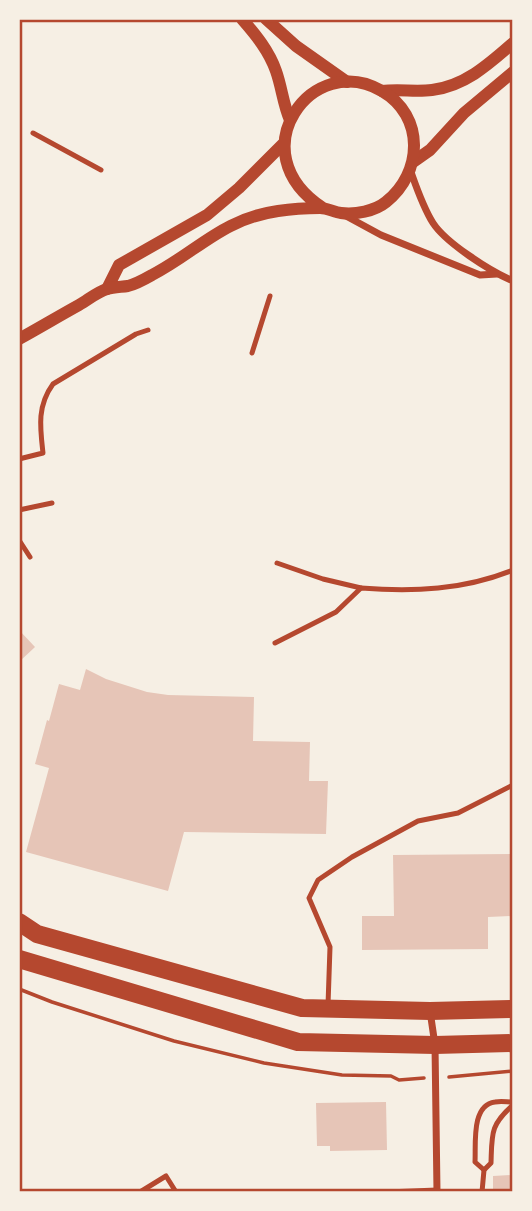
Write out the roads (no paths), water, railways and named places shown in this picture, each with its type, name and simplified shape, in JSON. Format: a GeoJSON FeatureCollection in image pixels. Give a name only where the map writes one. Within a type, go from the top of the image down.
{"type":"FeatureCollection","features":[{"type":"Feature","properties":{"kind":"main road"},"geometry":{"type":"LineString","coordinates":[[19,922],[37,934],[302,1008],[430,1011],[513,1009]]}},
{"type":"Feature","properties":{"kind":"main road"},"geometry":{"type":"LineString","coordinates":[[19,959],[298,1042],[435,1045],[513,1043]]}},
{"type":"Feature","properties":{"kind":"street"},"geometry":{"type":"LineString","coordinates":[[242,19],[268,52],[276,69],[282,102],[290,120]]}},
{"type":"Feature","properties":{"kind":"street"},"geometry":{"type":"LineString","coordinates":[[266,19],[296,46],[347,82]]}},
{"type":"Feature","properties":{"kind":"street"},"geometry":{"type":"LineString","coordinates":[[382,91],[436,90],[452,85],[470,78],[513,43]]}},
{"type":"Feature","properties":{"kind":"street"},"geometry":{"type":"LineString","coordinates":[[342,213],[363,212],[383,204],[400,190],[412,167],[464,113],[513,72]]}},
{"type":"Feature","properties":{"kind":"street"},"geometry":{"type":"LineString","coordinates":[[323,208],[306,197],[293,182],[286,163],[284,143],[290,120],[297,108],[319,89],[347,82],[382,91],[396,101],[409,122],[415,146],[412,167],[424,207],[442,235],[497,274],[513,281]]}},
{"type":"Feature","properties":{"kind":"street"},"geometry":{"type":"LineString","coordinates":[[107,289],[119,265],[207,215],[239,188],[284,143]]}},
{"type":"Feature","properties":{"kind":"street"},"geometry":{"type":"LineString","coordinates":[[19,339],[107,289],[131,285],[151,275],[220,229],[238,221],[280,210],[323,208],[342,213],[381,235],[480,275],[497,274]]}},
{"type":"Feature","properties":{"kind":"street"},"geometry":{"type":"LineString","coordinates":[[430,1011],[435,1045],[437,1191]]}},
{"type":"Feature","properties":{"kind":"lane"},"geometry":{"type":"LineString","coordinates":[[33,133],[101,170]]}},
{"type":"Feature","properties":{"kind":"lane"},"geometry":{"type":"LineString","coordinates":[[252,353],[270,296]]}},
{"type":"Feature","properties":{"kind":"lane"},"geometry":{"type":"LineString","coordinates":[[19,459],[43,453],[40,410],[45,395],[53,384],[136,334],[148,330]]}},
{"type":"Feature","properties":{"kind":"lane"},"geometry":{"type":"LineString","coordinates":[[19,510],[52,503]]}},
{"type":"Feature","properties":{"kind":"lane"},"geometry":{"type":"LineString","coordinates":[[19,540],[30,557]]}},
{"type":"Feature","properties":{"kind":"lane"},"geometry":{"type":"LineString","coordinates":[[277,563],[323,579],[361,588],[402,591],[475,582],[513,570]]}},
{"type":"Feature","properties":{"kind":"lane"},"geometry":{"type":"LineString","coordinates":[[275,643],[336,612],[361,588]]}},
{"type":"Feature","properties":{"kind":"lane"},"geometry":{"type":"LineString","coordinates":[[327,1008],[330,947],[309,898],[318,880],[352,857],[418,821],[458,813],[513,785]]}},
{"type":"Feature","properties":{"kind":"lane"},"geometry":{"type":"LineString","coordinates":[[484,1170],[475,1162],[477,1119],[482,1109],[493,1102],[513,1104]]}},
{"type":"Feature","properties":{"kind":"lane"},"geometry":{"type":"LineString","coordinates":[[482,1192],[484,1170],[491,1163],[492,1132],[497,1119],[513,1104]]}},
{"type":"Feature","properties":{"kind":"lane"},"geometry":{"type":"LineString","coordinates":[[140,1192],[166,1176],[176,1192]]}},
{"type":"Feature","properties":{"kind":"lane"},"geometry":{"type":"LineString","coordinates":[[387,1192],[437,1191]]}}]}
